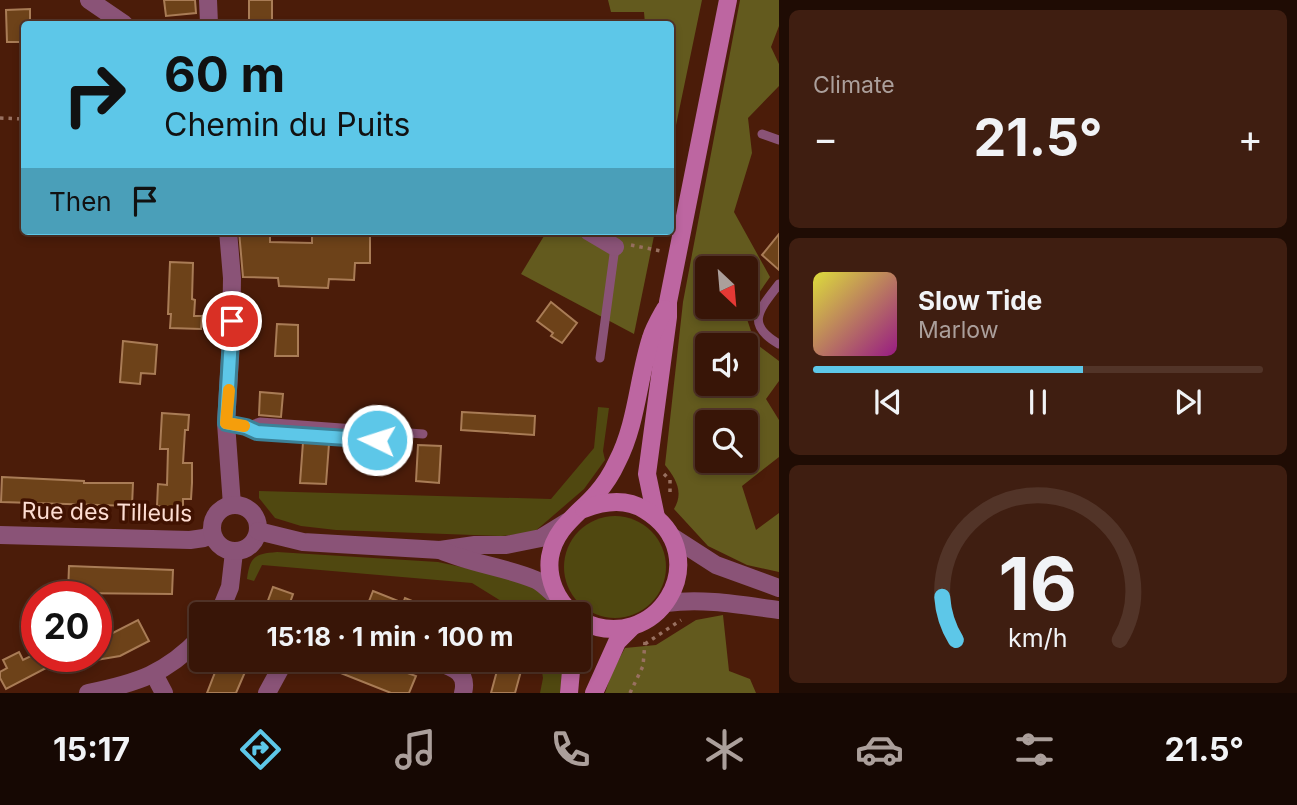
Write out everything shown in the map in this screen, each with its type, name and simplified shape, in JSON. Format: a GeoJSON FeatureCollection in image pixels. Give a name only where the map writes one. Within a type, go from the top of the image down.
{"type":"FeatureCollection","features":[{"type":"Feature","properties":{"kind":"main road"},"geometry":{"type":"LineString","coordinates":[[656,517],[648,474],[668,302],[728,0]]}},
{"type":"Feature","properties":{"kind":"main road"},"geometry":{"type":"LineString","coordinates":[[563,602],[553,585],[550,558],[553,545],[574,516],[605,484],[624,449],[651,336],[668,302]]}},
{"type":"Feature","properties":{"kind":"main road"},"geometry":{"type":"LineString","coordinates":[[574,516],[599,503],[619,502],[639,506],[656,517],[671,536],[678,563],[673,591],[666,603],[655,615],[632,627],[617,642],[594,693]]}},
{"type":"Feature","properties":{"kind":"main road"},"geometry":{"type":"LineString","coordinates":[[591,622],[604,629],[632,627]]}},
{"type":"Feature","properties":{"kind":"main road"},"geometry":{"type":"LineString","coordinates":[[569,693],[571,672]]}},
{"type":"Feature","properties":{"kind":"street"},"geometry":{"type":"LineString","coordinates":[[89,0],[120,21]]}},
{"type":"Feature","properties":{"kind":"street"},"geometry":{"type":"LineString","coordinates":[[208,0],[209,21]]}},
{"type":"Feature","properties":{"kind":"street"},"geometry":{"type":"LineString","coordinates":[[228,235],[232,304],[226,423],[233,505]]}},
{"type":"Feature","properties":{"kind":"street"},"geometry":{"type":"LineString","coordinates":[[598,235],[624,246]]}},
{"type":"Feature","properties":{"kind":"street"},"geometry":{"type":"LineString","coordinates":[[233,505],[248,508],[257,521],[258,531],[249,546],[234,552],[220,547],[212,534],[212,527],[219,514],[233,505]]}},
{"type":"Feature","properties":{"kind":"street"},"geometry":{"type":"LineString","coordinates":[[258,531],[303,542],[440,551],[475,545],[506,545],[541,538],[574,516]]}},
{"type":"Feature","properties":{"kind":"street","name":"Rue des Tilleuls"},"geometry":{"type":"LineString","coordinates":[[0,535],[190,540],[212,534]]}},
{"type":"Feature","properties":{"kind":"street"},"geometry":{"type":"LineString","coordinates":[[671,536],[716,565],[779,588]]}},
{"type":"Feature","properties":{"kind":"street"},"geometry":{"type":"LineString","coordinates":[[440,551],[465,561],[539,581],[560,602]]}},
{"type":"Feature","properties":{"kind":"street"},"geometry":{"type":"LineString","coordinates":[[224,602],[230,587],[234,552]]}},
{"type":"Feature","properties":{"kind":"street"},"geometry":{"type":"LineString","coordinates":[[666,603],[707,601],[779,610]]}},
{"type":"Feature","properties":{"kind":"street"},"geometry":{"type":"LineString","coordinates":[[88,693],[129,685],[154,674],[189,648]]}},
{"type":"Feature","properties":{"kind":"street"},"geometry":{"type":"LineString","coordinates":[[267,693],[278,672]]}},
{"type":"Feature","properties":{"kind":"street"},"geometry":{"type":"LineString","coordinates":[[459,672],[465,679],[463,693]]}},
{"type":"Feature","properties":{"kind":"street"},"geometry":{"type":"LineString","coordinates":[[154,674],[164,693]]}},
{"type":"Feature","properties":{"kind":"lane"},"geometry":{"type":"LineString","coordinates":[[762,134],[779,140]]}},
{"type":"Feature","properties":{"kind":"lane"},"geometry":{"type":"LineString","coordinates":[[600,358],[624,246]]}},
{"type":"Feature","properties":{"kind":"lane"},"geometry":{"type":"LineString","coordinates":[[779,284],[759,310],[757,318],[760,330],[779,345]]}},
{"type":"Feature","properties":{"kind":"lane"},"geometry":{"type":"LineString","coordinates":[[246,427],[260,422],[423,434]]}},
{"type":"Feature","properties":{"kind":"lane"},"geometry":{"type":"LineString","coordinates":[[226,423],[257,432],[401,442]]}},
{"type":"Feature","properties":{"kind":"path"},"geometry":{"type":"LineString","coordinates":[[0,118],[21,119]]}},
{"type":"Feature","properties":{"kind":"path"},"geometry":{"type":"LineString","coordinates":[[624,246],[661,251]]}},
{"type":"Feature","properties":{"kind":"path"},"geometry":{"type":"LineString","coordinates":[[630,693],[643,666],[645,644]]}},
{"type":"Feature","properties":{"kind":"shaded area"},"geometry":{"type":"Polygon","coordinates":[[[608,0],[702,0],[674,135],[674,21],[645,21],[644,12],[611,12],[608,0]]]}},
{"type":"Feature","properties":{"kind":"shaded area"},"geometry":{"type":"Polygon","coordinates":[[[740,0],[779,0],[779,26],[771,47],[779,64],[779,86],[748,118],[752,153],[734,212],[770,277],[758,294],[758,256],[695,256],[695,319],[747,319],[752,333],[695,333],[695,396],[758,396],[758,345],[779,361],[779,381],[766,399],[779,420],[779,457],[742,486],[756,530],[779,513],[779,572],[747,565],[708,546],[674,509],[678,497],[677,486],[665,465],[683,302],[740,0]]]}},
{"type":"Feature","properties":{"kind":"shaded area"},"geometry":{"type":"Polygon","coordinates":[[[545,235],[654,235],[634,334],[521,274],[545,235]]]}},
{"type":"Feature","properties":{"kind":"shaded area"},"geometry":{"type":"Polygon","coordinates":[[[598,407],[609,408],[603,451],[605,460],[584,489],[533,533],[501,536],[336,530],[301,526],[275,518],[259,498],[259,491],[551,499],[594,448],[598,407]]]}},
{"type":"Feature","properties":{"kind":"shaded area"},"geometry":{"type":"Polygon","coordinates":[[[605,517],[625,517],[643,524],[658,539],[665,557],[665,577],[658,595],[643,610],[625,617],[605,617],[591,612],[591,602],[578,602],[572,595],[565,577],[565,557],[572,539],[587,524],[605,517]]]}},
{"type":"Feature","properties":{"kind":"shaded area"},"geometry":{"type":"Polygon","coordinates":[[[277,552],[438,562],[533,586],[548,602],[503,602],[472,583],[262,565],[254,581],[247,579],[252,561],[263,554],[277,552]]]}},
{"type":"Feature","properties":{"kind":"shaded area"},"geometry":{"type":"Polygon","coordinates":[[[723,615],[729,671],[750,679],[756,693],[605,693],[612,672],[625,648],[656,645],[696,620],[723,615]]]}},
{"type":"Feature","properties":{"kind":"shaded area"},"geometry":{"type":"Polygon","coordinates":[[[542,672],[563,672],[560,693],[540,693],[542,672]]]}},
{"type":"Feature","properties":{"kind":"building"},"geometry":{"type":"Polygon","coordinates":[[[164,0],[195,0],[196,13],[166,16],[164,0]]]}},
{"type":"Feature","properties":{"kind":"building"},"geometry":{"type":"Polygon","coordinates":[[[249,0],[272,0],[272,21],[249,21],[249,0]]]}},
{"type":"Feature","properties":{"kind":"building"},"geometry":{"type":"Polygon","coordinates":[[[30,9],[30,21],[21,21],[21,42],[7,42],[6,10],[30,9]]]}},
{"type":"Feature","properties":{"kind":"building"},"geometry":{"type":"Polygon","coordinates":[[[779,234],[779,270],[762,255],[779,234]]]}},
{"type":"Feature","properties":{"kind":"building"},"geometry":{"type":"Polygon","coordinates":[[[239,235],[270,235],[270,242],[312,243],[312,235],[370,235],[370,263],[355,263],[354,280],[329,279],[328,288],[279,286],[278,278],[243,277],[239,235]]]}},
{"type":"Feature","properties":{"kind":"building"},"geometry":{"type":"Polygon","coordinates":[[[170,262],[193,263],[194,316],[202,316],[201,329],[170,328],[170,262]]]}},
{"type":"Feature","properties":{"kind":"building"},"geometry":{"type":"Polygon","coordinates":[[[551,302],[577,323],[562,343],[537,321],[551,302]]]}},
{"type":"Feature","properties":{"kind":"building"},"geometry":{"type":"Polygon","coordinates":[[[277,324],[298,325],[298,356],[275,356],[277,324]]]}},
{"type":"Feature","properties":{"kind":"building"},"geometry":{"type":"Polygon","coordinates":[[[123,341],[157,345],[155,374],[141,373],[140,384],[120,382],[123,341]]]}},
{"type":"Feature","properties":{"kind":"building"},"geometry":{"type":"Polygon","coordinates":[[[260,392],[283,394],[281,417],[259,415],[260,392]]]}},
{"type":"Feature","properties":{"kind":"building"},"geometry":{"type":"Polygon","coordinates":[[[462,412],[535,416],[534,435],[461,430],[462,412]]]}},
{"type":"Feature","properties":{"kind":"building"},"geometry":{"type":"Polygon","coordinates":[[[162,413],[189,415],[188,430],[185,430],[183,463],[192,463],[191,499],[183,499],[183,509],[157,506],[158,484],[167,485],[168,449],[160,449],[162,413]]]}},
{"type":"Feature","properties":{"kind":"building"},"geometry":{"type":"Polygon","coordinates":[[[303,442],[329,444],[326,484],[300,483],[303,442]]]}},
{"type":"Feature","properties":{"kind":"building"},"geometry":{"type":"Polygon","coordinates":[[[418,445],[441,446],[439,483],[416,481],[418,445]]]}},
{"type":"Feature","properties":{"kind":"building"},"geometry":{"type":"Polygon","coordinates":[[[2,477],[84,483],[133,483],[132,506],[1,502],[2,477]]]}},
{"type":"Feature","properties":{"kind":"building"},"geometry":{"type":"Polygon","coordinates":[[[69,566],[173,570],[172,594],[112,593],[112,581],[68,581],[69,566]]]}},
{"type":"Feature","properties":{"kind":"building"},"geometry":{"type":"Polygon","coordinates":[[[273,587],[293,594],[290,602],[267,602],[273,587]]]}},
{"type":"Feature","properties":{"kind":"building"},"geometry":{"type":"Polygon","coordinates":[[[373,591],[400,602],[369,602],[373,591]]]}},
{"type":"Feature","properties":{"kind":"building"},"geometry":{"type":"Polygon","coordinates":[[[138,620],[149,641],[112,657],[112,633],[138,620]]]}},
{"type":"Feature","properties":{"kind":"building"},"geometry":{"type":"Polygon","coordinates":[[[19,652],[21,672],[38,672],[6,689],[0,678],[0,672],[7,668],[3,660],[19,652]]]}},
{"type":"Feature","properties":{"kind":"building"},"geometry":{"type":"Polygon","coordinates":[[[215,672],[245,672],[236,693],[207,693],[215,672]]]}},
{"type":"Feature","properties":{"kind":"building"},"geometry":{"type":"Polygon","coordinates":[[[338,672],[405,672],[416,676],[409,693],[391,693],[338,672]]]}},
{"type":"Feature","properties":{"kind":"building"},"geometry":{"type":"Polygon","coordinates":[[[497,672],[521,672],[515,693],[491,693],[497,672]]]}},
{"type":"Feature","properties":{"kind":"slow traffic"},"geometry":{"type":"LineString","coordinates":[[229,390],[226,423],[244,426]]}},
{"type":"Feature","properties":{"kind":"route"},"geometry":{"type":"LineString","coordinates":[[232,321],[226,423],[257,432],[377,440]]}}]}
